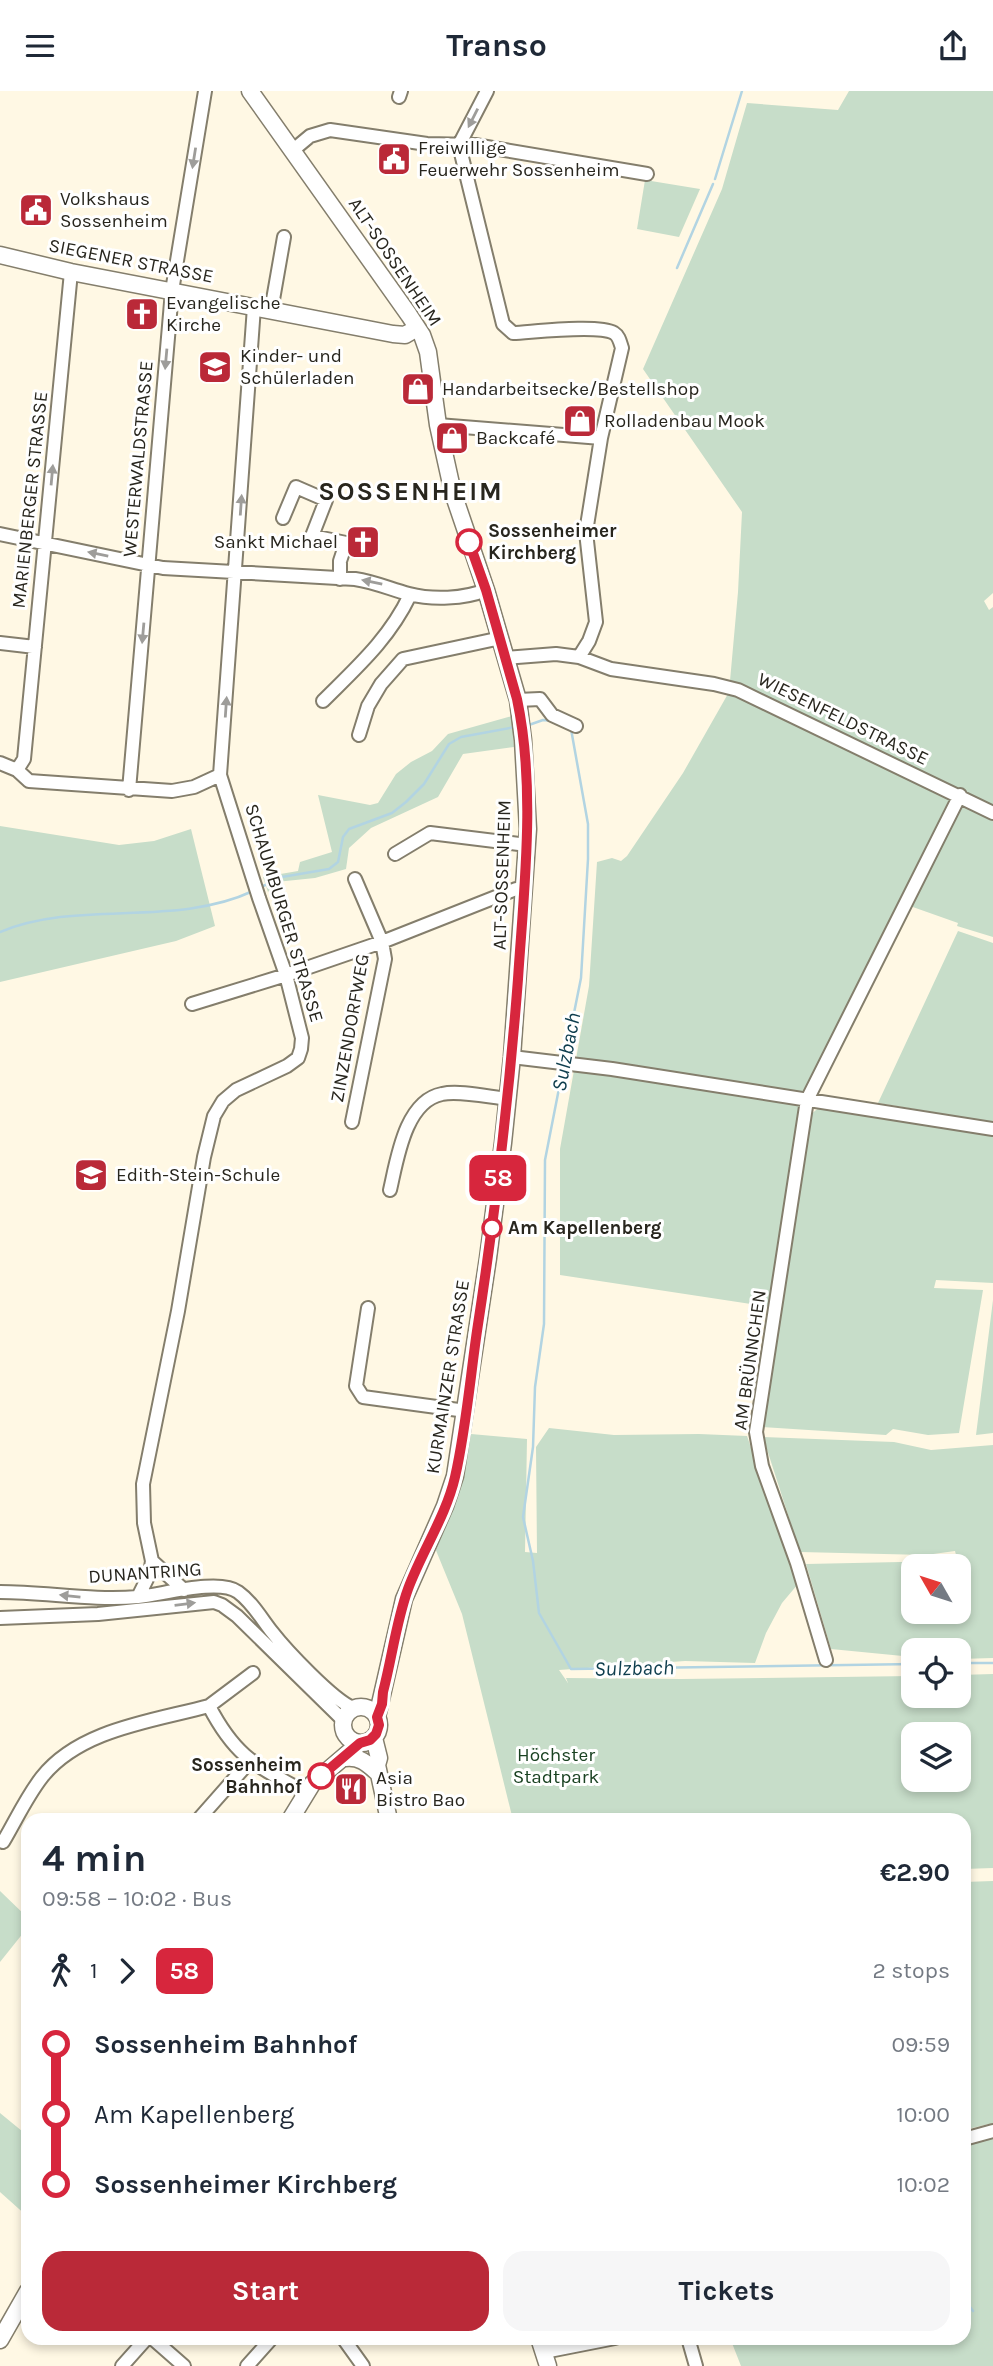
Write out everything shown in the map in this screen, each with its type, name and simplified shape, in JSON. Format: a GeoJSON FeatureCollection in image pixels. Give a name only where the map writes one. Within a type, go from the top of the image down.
{"type":"FeatureCollection","features":[{"type":"Feature","properties":{"kind":"main road","name":"ALT-SOSSENHEIM"},"geometry":{"type":"LineString","coordinates":[[250,91],[417,328],[428,352],[438,425],[453,493],[486,590],[519,707],[527,845],[512,1057]]}},
{"type":"Feature","properties":{"kind":"main road","name":"SIEGENER STRASSE"},"geometry":{"type":"LineString","coordinates":[[0,255],[71,272],[400,335],[417,328]]}},
{"type":"Feature","properties":{"kind":"main road","name":"KURMAINZER STRASSE"},"geometry":{"type":"LineString","coordinates":[[356,1717],[383,1692],[404,1599],[451,1489],[466,1411],[492,1228],[512,1057]]}},
{"type":"Feature","properties":{"kind":"main road"},"geometry":{"type":"LineString","coordinates":[[294,1813],[312,1784],[378,1730],[356,1717]]}},
{"type":"Feature","properties":{"kind":"main road"},"geometry":{"type":"LineString","coordinates":[[356,1717],[350,1740],[366,1741],[379,1758],[378,1769],[387,1813]]}},
{"type":"Feature","properties":{"kind":"main road"},"geometry":{"type":"LineString","coordinates":[[341,1760],[344,1745],[356,1717]]}},
{"type":"Feature","properties":{"kind":"main road"},"geometry":{"type":"LineString","coordinates":[[341,1760],[355,1758],[378,1769]]}},
{"type":"Feature","properties":{"kind":"main road"},"geometry":{"type":"LineString","coordinates":[[0,2340],[21,2303]]}},
{"type":"Feature","properties":{"kind":"street","name":"WESTERWALDSTRASSE"},"geometry":{"type":"LineString","coordinates":[[129,790],[172,291],[205,91]]}},
{"type":"Feature","properties":{"kind":"street"},"geometry":{"type":"LineString","coordinates":[[487,91],[459,145],[503,324],[513,333],[592,329],[613,332],[619,338],[622,348],[601,438],[586,532],[596,622],[579,657]]}},
{"type":"Feature","properties":{"kind":"street"},"geometry":{"type":"LineString","coordinates":[[292,151],[310,136],[331,130],[427,144],[475,145],[647,174]]}},
{"type":"Feature","properties":{"kind":"street"},"geometry":{"type":"LineString","coordinates":[[271,311],[284,237]]}},
{"type":"Feature","properties":{"kind":"street","name":"MARIENBERGER STRASSE"},"geometry":{"type":"LineString","coordinates":[[17,771],[24,759],[71,272]]}},
{"type":"Feature","properties":{"kind":"street","name":"SCHAUMBURGER STRASSE"},"geometry":{"type":"LineString","coordinates":[[152,1561],[144,1523],[143,1484],[214,1116],[223,1101],[236,1090],[298,1058],[302,1038],[286,975],[220,775],[254,307]]}},
{"type":"Feature","properties":{"kind":"street"},"geometry":{"type":"LineString","coordinates":[[438,425],[601,438]]}},
{"type":"Feature","properties":{"kind":"street"},"geometry":{"type":"LineString","coordinates":[[283,518],[296,487],[326,500],[313,535],[346,543],[340,561],[340,579]]}},
{"type":"Feature","properties":{"kind":"street"},"geometry":{"type":"LineString","coordinates":[[0,534],[148,565],[377,582],[410,595],[463,597],[486,590]]}},
{"type":"Feature","properties":{"kind":"street"},"geometry":{"type":"LineString","coordinates":[[323,701],[361,665],[396,624],[410,595]]}},
{"type":"Feature","properties":{"kind":"street"},"geometry":{"type":"LineString","coordinates":[[359,735],[368,706],[381,684],[403,659],[500,638]]}},
{"type":"Feature","properties":{"kind":"street"},"geometry":{"type":"LineString","coordinates":[[0,643],[35,647]]}},
{"type":"Feature","properties":{"kind":"street","name":"WIESENFELDSTRASSE"},"geometry":{"type":"LineString","coordinates":[[506,658],[556,654],[579,657],[611,669],[714,684],[745,692],[857,749],[960,795],[993,813]]}},
{"type":"Feature","properties":{"kind":"street"},"geometry":{"type":"LineString","coordinates":[[519,707],[540,699],[552,715],[576,726]]}},
{"type":"Feature","properties":{"kind":"street"},"geometry":{"type":"LineString","coordinates":[[0,763],[17,771],[29,781],[129,790],[172,791],[194,787],[220,775]]}},
{"type":"Feature","properties":{"kind":"street","name":"AM BRÜNNCHEN"},"geometry":{"type":"LineString","coordinates":[[826,1660],[797,1563],[762,1466],[756,1432],[807,1100],[960,795]]}},
{"type":"Feature","properties":{"kind":"street"},"geometry":{"type":"LineString","coordinates":[[395,853],[430,834],[527,845]]}},
{"type":"Feature","properties":{"kind":"street"},"geometry":{"type":"LineString","coordinates":[[355,879],[382,941]]}},
{"type":"Feature","properties":{"kind":"street"},"geometry":{"type":"LineString","coordinates":[[192,1004],[382,941],[516,889],[524,890]]}},
{"type":"Feature","properties":{"kind":"street","name":"ZINZENDORFWEG"},"geometry":{"type":"LineString","coordinates":[[352,1122],[385,959],[382,941]]}},
{"type":"Feature","properties":{"kind":"street"},"geometry":{"type":"LineString","coordinates":[[512,1057],[612,1069],[993,1129]]}},
{"type":"Feature","properties":{"kind":"street"},"geometry":{"type":"LineString","coordinates":[[390,1190],[402,1138],[417,1109],[427,1098],[444,1093],[508,1099]]}},
{"type":"Feature","properties":{"kind":"street"},"geometry":{"type":"LineString","coordinates":[[368,1308],[356,1386],[363,1397],[466,1411]]}},
{"type":"Feature","properties":{"kind":"street"},"geometry":{"type":"LineString","coordinates":[[152,1561],[184,1590]]}},
{"type":"Feature","properties":{"kind":"street"},"geometry":{"type":"LineString","coordinates":[[138,1597],[150,1573],[152,1561]]}},
{"type":"Feature","properties":{"kind":"street","name":"DUNANTRING"},"geometry":{"type":"LineString","coordinates":[[0,1592],[34,1592],[94,1598],[138,1597],[227,1587],[247,1599],[259,1613],[285,1655]]}},
{"type":"Feature","properties":{"kind":"street"},"geometry":{"type":"LineString","coordinates":[[237,1616],[238,1609],[247,1599]]}},
{"type":"Feature","properties":{"kind":"street","name":"DUNANTRING"},"geometry":{"type":"LineString","coordinates":[[0,1618],[98,1614],[204,1602],[222,1605],[338,1699],[356,1717]]}},
{"type":"Feature","properties":{"kind":"street"},"geometry":{"type":"LineString","coordinates":[[251,1630],[260,1618],[259,1613]]}},
{"type":"Feature","properties":{"kind":"street"},"geometry":{"type":"LineString","coordinates":[[4,1842],[43,1775],[63,1756],[85,1743],[113,1732],[209,1706],[253,1673]]}},
{"type":"Feature","properties":{"kind":"street"},"geometry":{"type":"LineString","coordinates":[[209,1706],[228,1739],[250,1761],[306,1793]]}},
{"type":"Feature","properties":{"kind":"street"},"geometry":{"type":"LineString","coordinates":[[204,1813],[250,1761]]}},
{"type":"Feature","properties":{"kind":"street"},"geometry":{"type":"LineString","coordinates":[[971,2137],[993,2131]]}},
{"type":"Feature","properties":{"kind":"street"},"geometry":{"type":"LineString","coordinates":[[122,2366],[142,2345]]}},
{"type":"Feature","properties":{"kind":"street"},"geometry":{"type":"LineString","coordinates":[[158,2345],[184,2366]]}},
{"type":"Feature","properties":{"kind":"street"},"geometry":{"type":"LineString","coordinates":[[247,2366],[266,2345]]}},
{"type":"Feature","properties":{"kind":"street"},"geometry":{"type":"LineString","coordinates":[[348,2345],[363,2366]]}},
{"type":"Feature","properties":{"kind":"street"},"geometry":{"type":"LineString","coordinates":[[544,2352],[580,2345]]}},
{"type":"Feature","properties":{"kind":"street"},"geometry":{"type":"LineString","coordinates":[[690,2345],[696,2366]]}},
{"type":"Feature","properties":{"kind":"green space"},"geometry":{"type":"Polygon","coordinates":[[[849,91],[993,91],[993,593],[984,601],[989,610],[993,607],[993,806],[958,788],[804,1093],[771,1307],[560,1275],[560,1149],[589,986],[597,862],[612,858],[621,861],[627,856],[683,773],[729,692],[742,512],[643,369],[722,189],[747,103],[838,110],[849,91]]]}},
{"type":"Feature","properties":{"kind":"green space"},"geometry":{"type":"Polygon","coordinates":[[[645,180],[700,189],[679,237],[637,229],[645,180]]]}},
{"type":"Feature","properties":{"kind":"green space"},"geometry":{"type":"Polygon","coordinates":[[[512,716],[514,747],[463,754],[438,797],[371,828],[349,848],[346,869],[315,878],[276,882],[268,892],[263,877],[298,871],[300,862],[332,852],[318,795],[370,805],[378,803],[396,774],[432,751],[448,734],[512,716]]]}},
{"type":"Feature","properties":{"kind":"green space"},"geometry":{"type":"Polygon","coordinates":[[[960,800],[993,818],[993,937],[957,926],[958,923],[910,906],[960,800]]]}},
{"type":"Feature","properties":{"kind":"green space"},"geometry":{"type":"Polygon","coordinates":[[[0,826],[119,845],[154,841],[191,829],[215,926],[176,941],[0,982],[0,826]]]}},
{"type":"Feature","properties":{"kind":"green space"},"geometry":{"type":"Polygon","coordinates":[[[958,931],[993,943],[993,1122],[878,1103],[958,931]]]}},
{"type":"Feature","properties":{"kind":"green space"},"geometry":{"type":"Polygon","coordinates":[[[821,1106],[993,1134],[993,1283],[936,1280],[934,1288],[983,1290],[959,1433],[928,1435],[893,1429],[886,1435],[761,1427],[810,1115],[821,1106]]]}},
{"type":"Feature","properties":{"kind":"green space"},"geometry":{"type":"Polygon","coordinates":[[[993,1300],[993,1433],[976,1435],[993,1300]]]}},
{"type":"Feature","properties":{"kind":"green space","name":"Höchster Stadtpark"},"geometry":{"type":"Polygon","coordinates":[[[549,1428],[614,1435],[747,1436],[798,1584],[782,1603],[766,1633],[755,1663],[685,1661],[559,1670],[568,1683],[566,1678],[901,1676],[901,1708],[971,1708],[971,1675],[993,1674],[993,1868],[971,1869],[971,1813],[511,1813],[462,1614],[435,1548],[460,1489],[471,1434],[527,1439],[525,1552],[537,1553],[536,1447],[549,1428]]]}},
{"type":"Feature","properties":{"kind":"green space"},"geometry":{"type":"Polygon","coordinates":[[[763,1437],[894,1442],[931,1450],[993,1445],[993,1658],[971,1659],[971,1638],[901,1638],[901,1656],[831,1649],[806,1564],[901,1562],[901,1624],[971,1624],[971,1554],[956,1554],[955,1551],[901,1554],[800,1552],[763,1437]]]}},
{"type":"Feature","properties":{"kind":"green space"},"geometry":{"type":"Polygon","coordinates":[[[993,1881],[993,2123],[971,2128],[971,1882],[993,1881]]]}},
{"type":"Feature","properties":{"kind":"green space"},"geometry":{"type":"Polygon","coordinates":[[[0,1891],[21,1911],[21,1936],[0,1962],[0,1891]]]}},
{"type":"Feature","properties":{"kind":"green space"},"geometry":{"type":"Polygon","coordinates":[[[0,2113],[21,2130],[21,2211],[0,2192],[0,2113]]]}},
{"type":"Feature","properties":{"kind":"green space"},"geometry":{"type":"Polygon","coordinates":[[[993,2133],[993,2366],[741,2366],[733,2345],[971,2345],[971,2138],[993,2133]]]}},
{"type":"Feature","properties":{"kind":"waterway"},"geometry":{"type":"LineString","coordinates":[[715,179],[742,91]]}},
{"type":"Feature","properties":{"kind":"waterway"},"geometry":{"type":"LineString","coordinates":[[677,268],[713,184]]}},
{"type":"Feature","properties":{"kind":"waterway","name":"Sulzbach"},"geometry":{"type":"LineString","coordinates":[[526,726],[543,720],[553,721]]}},
{"type":"Feature","properties":{"kind":"waterway","name":"Sulzbach"},"geometry":{"type":"LineString","coordinates":[[259,888],[282,877],[329,869],[338,862],[343,837],[349,829],[392,813],[406,802],[424,784],[449,744],[461,737],[515,727]]}},
{"type":"Feature","properties":{"kind":"waterway","name":"Sulzbach"},"geometry":{"type":"LineString","coordinates":[[565,1058],[581,978],[588,859],[588,824],[571,729]]}},
{"type":"Feature","properties":{"kind":"waterway","name":"Sulzbach"},"geometry":{"type":"LineString","coordinates":[[0,932],[31,922],[62,917],[191,908],[223,902],[253,891]]}},
{"type":"Feature","properties":{"kind":"waterway","name":"Sulzbach"},"geometry":{"type":"LineString","coordinates":[[563,1068],[545,1160],[544,1324],[535,1387],[533,1447],[523,1517],[533,1561],[539,1613],[571,1669],[901,1664]]}},
{"type":"Feature","properties":{"kind":"waterway","name":"Sulzbach"},"geometry":{"type":"LineString","coordinates":[[971,1663],[993,1663]]}},
{"type":"Feature","properties":{"kind":"bus line","name":"58"},"geometry":{"type":"LineString","coordinates":[[321,1776],[360,1743],[374,1738],[378,1730],[377,1717],[382,1704],[400,1612],[455,1476],[503,1143],[521,931],[528,829],[527,805],[521,715],[511,672],[469,542]]}},
{"type":"Feature","properties":{"kind":"place","name":"Freiwillige Feuerwehr Sossenheim"},"geometry":{"type":"Point","coordinates":[394,159]}},
{"type":"Feature","properties":{"kind":"place","name":"Volkshaus Sossenheim"},"geometry":{"type":"Point","coordinates":[36,210]}},
{"type":"Feature","properties":{"kind":"place","name":"Evangelische Kirche"},"geometry":{"type":"Point","coordinates":[142,314]}},
{"type":"Feature","properties":{"kind":"place","name":"Kinder- und Schülerladen"},"geometry":{"type":"Point","coordinates":[215,367]}},
{"type":"Feature","properties":{"kind":"place","name":"Handarbeitsecke/Bestellshop"},"geometry":{"type":"Point","coordinates":[418,389]}},
{"type":"Feature","properties":{"kind":"place","name":"Rolladenbau Mook"},"geometry":{"type":"Point","coordinates":[580,421]}},
{"type":"Feature","properties":{"kind":"place","name":"Backcafé"},"geometry":{"type":"Point","coordinates":[452,438]}},
{"type":"Feature","properties":{"kind":"place","name":"Sankt Michael"},"geometry":{"type":"Point","coordinates":[363,542]}},
{"type":"Feature","properties":{"kind":"place","name":"Sossenheimer Kirchberg"},"geometry":{"type":"Point","coordinates":[469,542]}},
{"type":"Feature","properties":{"kind":"place","name":"Edith-Stein-Schule"},"geometry":{"type":"Point","coordinates":[91,1175]}},
{"type":"Feature","properties":{"kind":"place","name":"Am Kapellenberg"},"geometry":{"type":"Point","coordinates":[492,1228]}},
{"type":"Feature","properties":{"kind":"place","name":"Sossenheim Bahnhof"},"geometry":{"type":"Point","coordinates":[321,1776]}},
{"type":"Feature","properties":{"kind":"place","name":"Asia Bistro Bao"},"geometry":{"type":"Point","coordinates":[351,1789]}},
{"type":"Feature","properties":{"kind":"district","name":"SOSSENHEIM"},"geometry":{"type":"Point","coordinates":[411,491]}}]}
